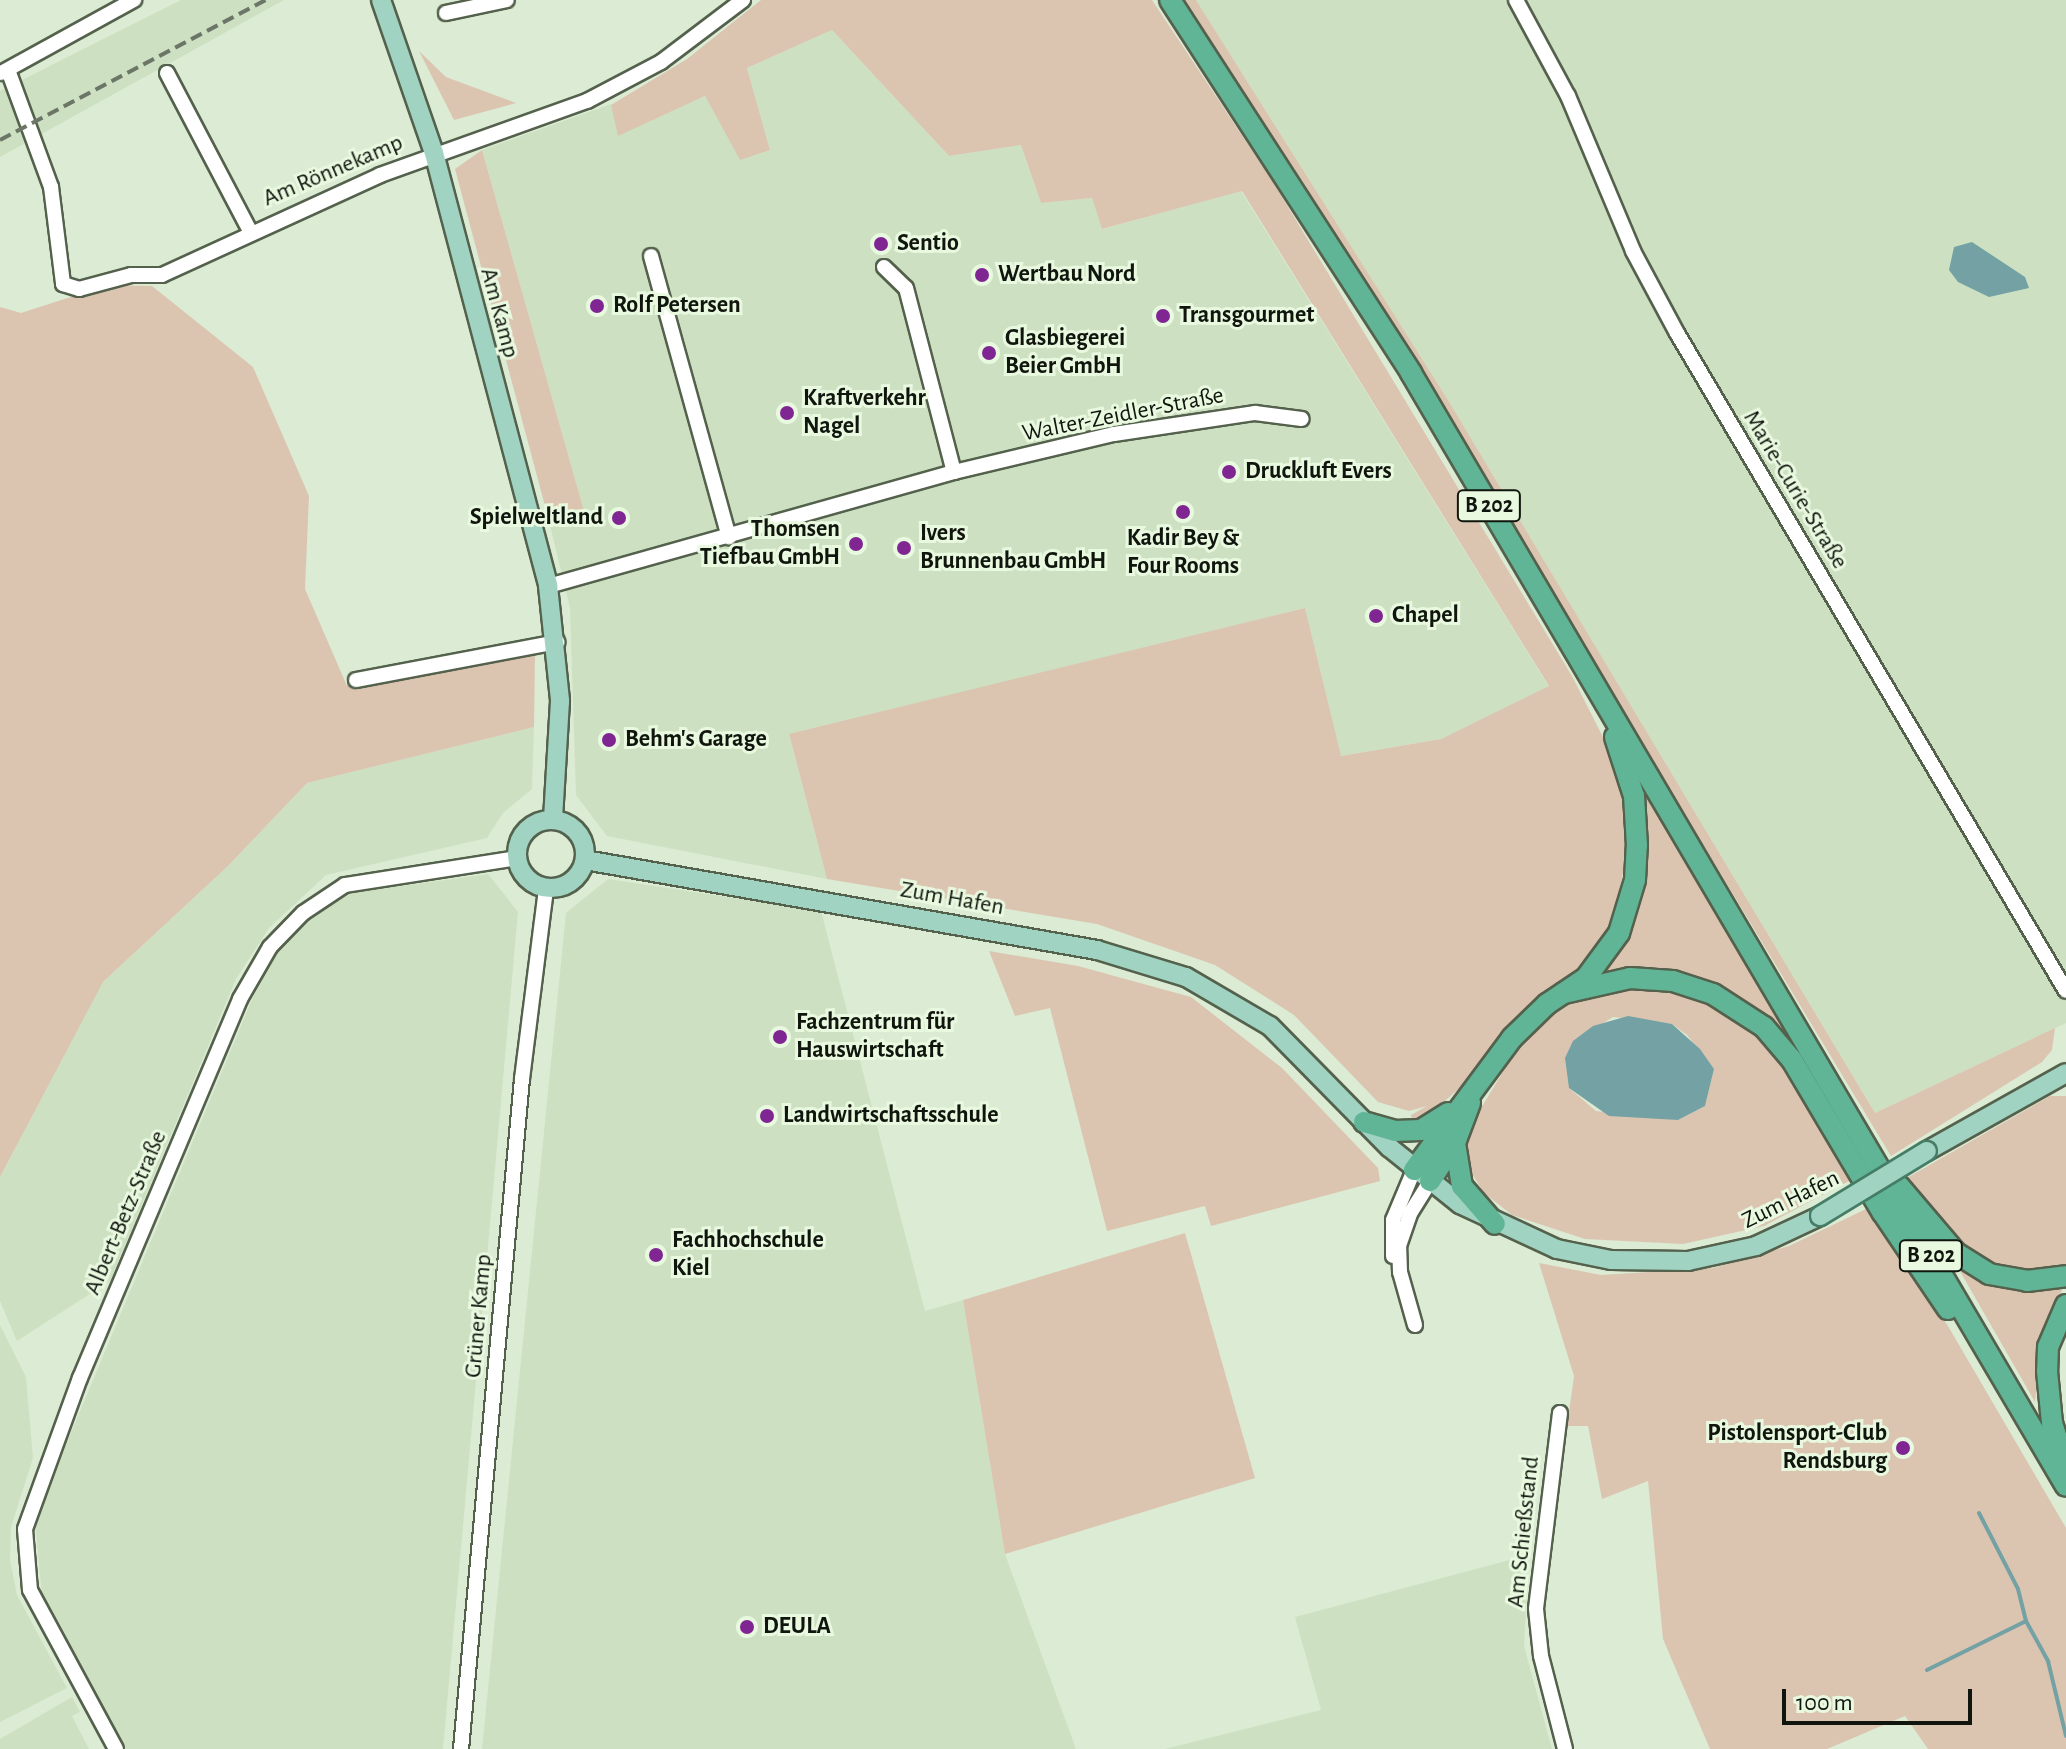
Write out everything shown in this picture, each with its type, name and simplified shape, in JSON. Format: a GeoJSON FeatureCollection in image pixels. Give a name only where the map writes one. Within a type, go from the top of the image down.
{"type":"FeatureCollection","features":[{"type":"Feature","properties":{"kind":"highway","name":"B 202"},"geometry":{"type":"LineString","coordinates":[[1170,0],[1321,227],[1579,656],[2066,1486]]}},
{"type":"Feature","properties":{"kind":"highway"},"geometry":{"type":"LineString","coordinates":[[1422,1175],[1458,1107],[1527,1022],[1586,978],[1612,948],[1627,913],[1637,862],[1630,782],[1579,656]]}},
{"type":"Feature","properties":{"kind":"highway"},"geometry":{"type":"LineString","coordinates":[[1564,993],[1630,978],[1673,981],[1713,994],[1764,1027],[1792,1060],[1883,1213],[1964,1332],[1993,1359]]}},
{"type":"Feature","properties":{"kind":"highway"},"geometry":{"type":"LineString","coordinates":[[1422,1175],[1455,1143],[1476,1085]]}},
{"type":"Feature","properties":{"kind":"highway"},"geometry":{"type":"LineString","coordinates":[[1364,1122],[1395,1131],[1421,1130],[1458,1107]]}},
{"type":"Feature","properties":{"kind":"highway"},"geometry":{"type":"LineString","coordinates":[[1455,1143],[1462,1186],[1495,1224]]}},
{"type":"Feature","properties":{"kind":"highway"},"geometry":{"type":"LineString","coordinates":[[1870,1154],[1970,1263],[2007,1280],[2066,1276]]}},
{"type":"Feature","properties":{"kind":"highway"},"geometry":{"type":"LineString","coordinates":[[2066,1305],[2048,1347],[2047,1392],[2066,1466]]}},
{"type":"Feature","properties":{"kind":"main road","name":"Am Kamp"},"geometry":{"type":"LineString","coordinates":[[381,0],[434,153],[548,586],[557,642],[560,701],[553,820]]}},
{"type":"Feature","properties":{"kind":"main road"},"geometry":{"type":"LineString","coordinates":[[553,820],[574,829],[585,860],[565,885],[546,888],[525,876],[517,858],[523,834],[553,820]]}},
{"type":"Feature","properties":{"kind":"main road","name":"Zum Hafen"},"geometry":{"type":"LineString","coordinates":[[585,860],[1135,959],[1205,985],[1255,1014],[1291,1043],[1364,1122],[1422,1175],[1495,1224],[1557,1249],[1650,1263],[1728,1254],[1820,1216],[1927,1151],[2066,1073]]}},
{"type":"Feature","properties":{"kind":"street"},"geometry":{"type":"LineString","coordinates":[[4,72],[132,0]]}},
{"type":"Feature","properties":{"kind":"street"},"geometry":{"type":"LineString","coordinates":[[446,13],[507,0]]}},
{"type":"Feature","properties":{"kind":"street","name":"Am Rönnekamp"},"geometry":{"type":"LineString","coordinates":[[4,72],[51,187],[63,284],[79,289],[131,275],[162,275],[250,231],[434,153],[621,85],[661,62],[743,0]]}},
{"type":"Feature","properties":{"kind":"street","name":"Marie-Curie-Straße"},"geometry":{"type":"LineString","coordinates":[[1516,0],[1568,96],[1633,251],[1677,333],[2065,993]]}},
{"type":"Feature","properties":{"kind":"street","name":"Am Rönnekamp"},"geometry":{"type":"LineString","coordinates":[[167,73],[250,231]]}},
{"type":"Feature","properties":{"kind":"street"},"geometry":{"type":"LineString","coordinates":[[651,256],[729,537]]}},
{"type":"Feature","properties":{"kind":"street"},"geometry":{"type":"LineString","coordinates":[[884,267],[906,288],[954,472]]}},
{"type":"Feature","properties":{"kind":"street","name":"Walter-Zeidler-Straße"},"geometry":{"type":"LineString","coordinates":[[548,586],[954,472],[1114,434],[1255,413],[1302,419]]}},
{"type":"Feature","properties":{"kind":"street"},"geometry":{"type":"LineString","coordinates":[[356,680],[557,642]]}},
{"type":"Feature","properties":{"kind":"street","name":"Albert-Betz-Straße"},"geometry":{"type":"LineString","coordinates":[[116,1749],[30,1590],[25,1529],[80,1378],[240,999],[270,947],[303,913],[345,885],[517,858]]}},
{"type":"Feature","properties":{"kind":"street","name":"Grüner Kamp"},"geometry":{"type":"LineString","coordinates":[[461,1749],[522,1079],[546,888]]}},
{"type":"Feature","properties":{"kind":"street"},"geometry":{"type":"LineString","coordinates":[[1415,1325],[1392,1250],[1393,1220],[1422,1175]]}},
{"type":"Feature","properties":{"kind":"street","name":"Am Schießstand"},"geometry":{"type":"LineString","coordinates":[[1560,1413],[1536,1609],[1541,1656],[1565,1749]]}},
{"type":"Feature","properties":{"kind":"shaded area"},"geometry":{"type":"Polygon","coordinates":[[[181,0],[284,0],[0,157],[0,91],[181,0]]]}},
{"type":"Feature","properties":{"kind":"shaded area"},"geometry":{"type":"Polygon","coordinates":[[[761,0],[1152,0],[1271,179],[1572,676],[1606,743],[1623,802],[1627,854],[1613,920],[1590,958],[1507,1031],[1463,1085],[1428,1116],[1413,1122],[1411,1115],[1427,1106],[1409,1111],[1378,1102],[1294,1015],[1215,965],[1097,924],[827,879],[789,734],[1305,608],[1341,756],[1441,739],[1549,686],[1242,191],[1102,229],[1092,198],[1041,203],[1021,145],[949,156],[832,30],[747,68],[770,150],[740,160],[705,96],[618,136],[611,105],[687,59],[761,0]]]}},
{"type":"Feature","properties":{"kind":"shaded area"},"geometry":{"type":"Polygon","coordinates":[[[1182,0],[1196,0],[1448,400],[1875,1113],[2055,1028],[2052,1050],[2042,1062],[1891,1156],[1305,185],[1182,0]]]}},
{"type":"Feature","properties":{"kind":"shaded area"},"geometry":{"type":"Polygon","coordinates":[[[1196,0],[2066,0],[2066,1023],[1875,1113],[1448,400],[1196,0]]]}},
{"type":"Feature","properties":{"kind":"shaded area"},"geometry":{"type":"Polygon","coordinates":[[[832,30],[949,156],[1021,145],[1041,203],[1092,198],[1103,229],[1241,191],[1549,687],[1441,739],[1340,756],[1305,608],[789,735],[827,879],[607,836],[576,795],[570,608],[549,521],[584,511],[482,150],[611,104],[619,135],[705,96],[740,159],[770,150],[747,68],[832,30]]]}},
{"type":"Feature","properties":{"kind":"shaded area"},"geometry":{"type":"Polygon","coordinates":[[[419,51],[446,77],[516,103],[454,120],[419,51]]]}},
{"type":"Feature","properties":{"kind":"shaded area"},"geometry":{"type":"Polygon","coordinates":[[[482,150],[584,511],[549,521],[455,169],[482,150]]]}},
{"type":"Feature","properties":{"kind":"shaded area"},"geometry":{"type":"Polygon","coordinates":[[[108,285],[152,286],[253,367],[309,496],[305,589],[347,686],[535,655],[534,727],[307,783],[228,866],[103,982],[0,1177],[0,307],[21,313],[108,285]]]}},
{"type":"Feature","properties":{"kind":"shaded area"},"geometry":{"type":"Polygon","coordinates":[[[534,727],[532,789],[503,813],[487,838],[326,875],[269,928],[236,979],[110,1281],[17,1341],[0,1301],[0,1177],[102,983],[228,866],[307,783],[534,727]]]}},
{"type":"Feature","properties":{"kind":"shaded area"},"geometry":{"type":"Polygon","coordinates":[[[1639,776],[1809,1072],[1774,1030],[1627,969],[1601,973],[1616,950],[1639,776]]]}},
{"type":"Feature","properties":{"kind":"shaded area"},"geometry":{"type":"Polygon","coordinates":[[[488,874],[518,912],[443,1749],[124,1749],[42,1598],[35,1519],[253,997],[277,953],[312,916],[352,893],[488,874]]]}},
{"type":"Feature","properties":{"kind":"shaded area"},"geometry":{"type":"Polygon","coordinates":[[[608,879],[821,911],[925,1311],[963,1300],[1005,1554],[1076,1749],[482,1749],[566,913],[608,879]]]}},
{"type":"Feature","properties":{"kind":"shaded area"},"geometry":{"type":"Polygon","coordinates":[[[989,951],[1078,966],[1191,997],[1282,1068],[1378,1168],[1380,1181],[1211,1226],[1205,1206],[1107,1231],[1050,1008],[1015,1016],[989,951]]]}},
{"type":"Feature","properties":{"kind":"shaded area"},"geometry":{"type":"Polygon","coordinates":[[[1661,986],[1707,1001],[1763,1041],[1781,1061],[1851,1180],[1764,1226],[1683,1244],[1585,1239],[1512,1215],[1484,1193],[1461,1156],[1467,1131],[1509,1062],[1548,1015],[1591,991],[1661,986]],[[1613,1017],[1574,1041],[1569,1088],[1596,1111],[1678,1120],[1705,1106],[1714,1069],[1687,1035],[1672,1024],[1613,1017]]]}},
{"type":"Feature","properties":{"kind":"shaded area"},"geometry":{"type":"Polygon","coordinates":[[[2050,1096],[2066,1096],[2066,1264],[2042,1272],[2005,1271],[1965,1253],[1905,1179],[2050,1096]]]}},
{"type":"Feature","properties":{"kind":"shaded area"},"geometry":{"type":"Polygon","coordinates":[[[1866,1209],[1948,1326],[2066,1528],[2066,1749],[1928,1749],[1905,1716],[1827,1749],[1710,1749],[1663,1639],[1648,1481],[1602,1499],[1588,1426],[1567,1426],[1574,1376],[1539,1263],[1601,1275],[1713,1268],[1789,1246],[1866,1209]]]}},
{"type":"Feature","properties":{"kind":"shaded area"},"geometry":{"type":"Polygon","coordinates":[[[1185,1233],[1255,1478],[1005,1554],[963,1300],[1185,1233]]]}},
{"type":"Feature","properties":{"kind":"shaded area"},"geometry":{"type":"Polygon","coordinates":[[[1957,1266],[1979,1279],[2066,1281],[2043,1333],[2035,1402],[1957,1266]]]}},
{"type":"Feature","properties":{"kind":"shaded area"},"geometry":{"type":"Polygon","coordinates":[[[0,1325],[26,1377],[33,1458],[11,1527],[10,1560],[17,1595],[67,1688],[0,1722],[0,1325]]]}},
{"type":"Feature","properties":{"kind":"shaded area"},"geometry":{"type":"Polygon","coordinates":[[[1529,1555],[1524,1646],[1552,1749],[1165,1749],[1321,1710],[1295,1617],[1529,1555]]]}},
{"type":"Feature","properties":{"kind":"shaded area"},"geometry":{"type":"Polygon","coordinates":[[[72,1697],[80,1712],[72,1716],[89,1749],[0,1749],[0,1739],[72,1697]]]}},
{"type":"Feature","properties":{"kind":"water"},"geometry":{"type":"Polygon","coordinates":[[[1972,242],[2025,277],[2029,288],[1989,297],[1958,282],[1949,270],[1954,247],[1972,242]]]}},
{"type":"Feature","properties":{"kind":"water"},"geometry":{"type":"Polygon","coordinates":[[[1628,1016],[1672,1024],[1700,1049],[1714,1069],[1705,1106],[1678,1120],[1609,1116],[1569,1088],[1565,1058],[1573,1041],[1593,1026],[1628,1016]]]}},
{"type":"Feature","properties":{"kind":"waterway"},"geometry":{"type":"LineString","coordinates":[[1979,1513],[2018,1589],[2026,1621]]}},
{"type":"Feature","properties":{"kind":"waterway"},"geometry":{"type":"LineString","coordinates":[[1927,1670],[2026,1621],[2048,1661],[2066,1736]]}},
{"type":"Feature","properties":{"kind":"railway"},"geometry":{"type":"LineString","coordinates":[[0,140],[266,0]]}},
{"type":"Feature","properties":{"kind":"place","name":"Sentio"},"geometry":{"type":"Point","coordinates":[881,244]}},
{"type":"Feature","properties":{"kind":"place","name":"Wertbau Nord"},"geometry":{"type":"Point","coordinates":[982,275]}},
{"type":"Feature","properties":{"kind":"place","name":"Rolf Petersen"},"geometry":{"type":"Point","coordinates":[597,306]}},
{"type":"Feature","properties":{"kind":"place","name":"Transgourmet"},"geometry":{"type":"Point","coordinates":[1163,316]}},
{"type":"Feature","properties":{"kind":"place","name":"Glasbiegerei Beier GmbH"},"geometry":{"type":"Point","coordinates":[989,353]}},
{"type":"Feature","properties":{"kind":"place","name":"Kraftverkehr Nagel"},"geometry":{"type":"Point","coordinates":[787,413]}},
{"type":"Feature","properties":{"kind":"place","name":"Druckluft Evers"},"geometry":{"type":"Point","coordinates":[1229,472]}},
{"type":"Feature","properties":{"kind":"place","name":"Kadir Bey & Four Rooms"},"geometry":{"type":"Point","coordinates":[1183,512]}},
{"type":"Feature","properties":{"kind":"place","name":"Spielweltland"},"geometry":{"type":"Point","coordinates":[619,518]}},
{"type":"Feature","properties":{"kind":"place","name":"Thomsen Tiefbau GmbH"},"geometry":{"type":"Point","coordinates":[856,544]}},
{"type":"Feature","properties":{"kind":"place","name":"Ivers Brunnenbau GmbH"},"geometry":{"type":"Point","coordinates":[904,548]}},
{"type":"Feature","properties":{"kind":"place","name":"Chapel"},"geometry":{"type":"Point","coordinates":[1376,616]}},
{"type":"Feature","properties":{"kind":"place","name":"Behm's Garage"},"geometry":{"type":"Point","coordinates":[609,740]}},
{"type":"Feature","properties":{"kind":"place","name":"Fachzentrum für Hauswirtschaft"},"geometry":{"type":"Point","coordinates":[780,1037]}},
{"type":"Feature","properties":{"kind":"place","name":"Landwirtschaftsschule"},"geometry":{"type":"Point","coordinates":[767,1116]}},
{"type":"Feature","properties":{"kind":"place","name":"Fachhochschule Kiel"},"geometry":{"type":"Point","coordinates":[656,1255]}},
{"type":"Feature","properties":{"kind":"place","name":"Pistolensport-Club Rendsburg"},"geometry":{"type":"Point","coordinates":[1903,1448]}},
{"type":"Feature","properties":{"kind":"place","name":"DEULA"},"geometry":{"type":"Point","coordinates":[747,1627]}}]}
